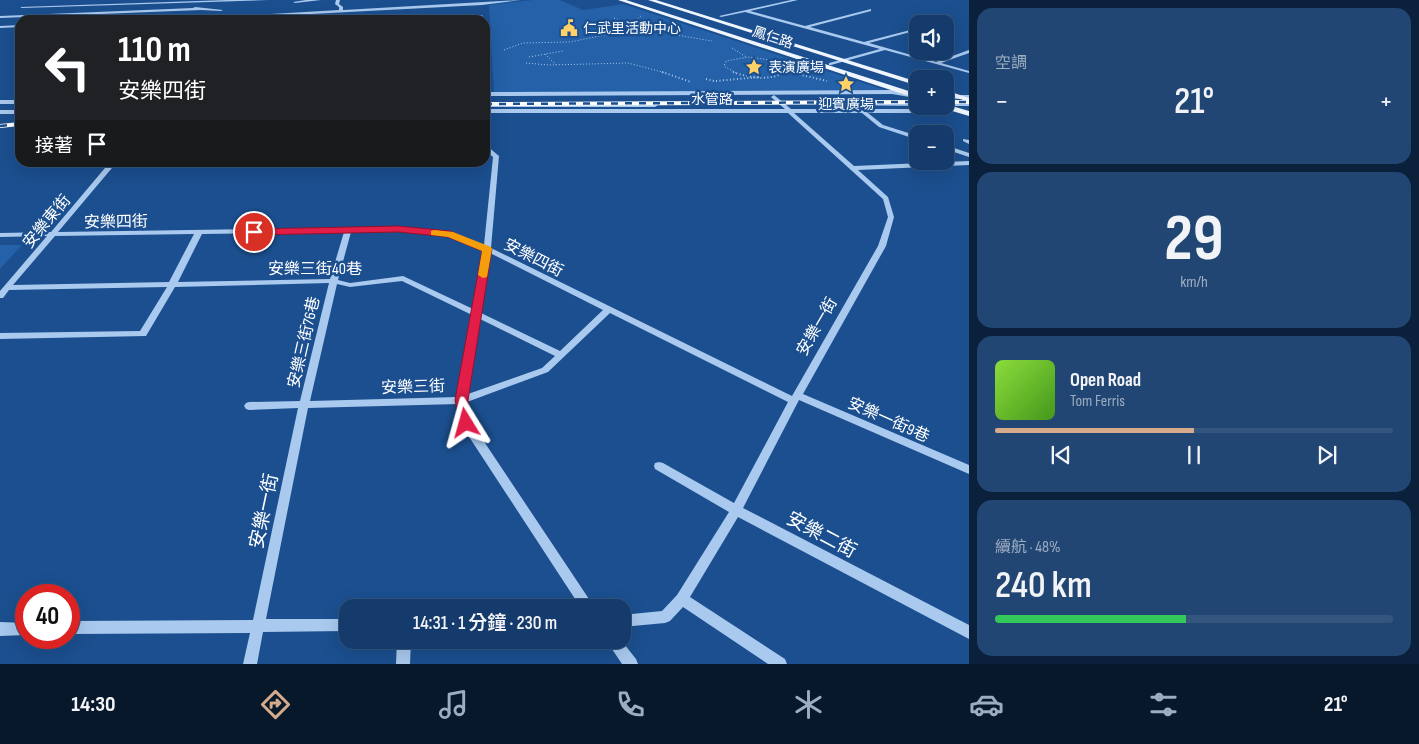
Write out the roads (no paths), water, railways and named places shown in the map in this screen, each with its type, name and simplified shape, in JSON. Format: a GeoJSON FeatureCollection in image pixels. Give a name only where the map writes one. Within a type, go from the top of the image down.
{"type":"FeatureCollection","features":[{"type":"Feature","properties":{"kind":"main road","name":"鳳仁路"},"geometry":{"type":"LineString","coordinates":[[621,0],[909,94]]}},
{"type":"Feature","properties":{"kind":"main road","name":"鳳仁路"},"geometry":{"type":"LineString","coordinates":[[635,0],[909,89]]}},
{"type":"Feature","properties":{"kind":"main road","name":"鳳仁路"},"geometry":{"type":"LineString","coordinates":[[651,0],[909,81]]}},
{"type":"Feature","properties":{"kind":"main road","name":"鳳仁路"},"geometry":{"type":"LineString","coordinates":[[669,0],[909,74]]}},
{"type":"Feature","properties":{"kind":"main road"},"geometry":{"type":"LineString","coordinates":[[954,88],[969,93]]}},
{"type":"Feature","properties":{"kind":"main road"},"geometry":{"type":"LineString","coordinates":[[964,100],[969,106]]}},
{"type":"Feature","properties":{"kind":"main road"},"geometry":{"type":"LineString","coordinates":[[954,106],[969,114]]}},
{"type":"Feature","properties":{"kind":"street"},"geometry":{"type":"LineString","coordinates":[[33,15],[51,0]]}},
{"type":"Feature","properties":{"kind":"street"},"geometry":{"type":"LineString","coordinates":[[108,4],[111,0]]}},
{"type":"Feature","properties":{"kind":"street"},"geometry":{"type":"LineString","coordinates":[[168,0],[177,1],[199,9]]}},
{"type":"Feature","properties":{"kind":"street"},"geometry":{"type":"LineString","coordinates":[[220,15],[223,0]]}},
{"type":"Feature","properties":{"kind":"street"},"geometry":{"type":"LineString","coordinates":[[22,7],[177,1],[266,0]]}},
{"type":"Feature","properties":{"kind":"street"},"geometry":{"type":"LineString","coordinates":[[293,14],[295,1],[319,0]]}},
{"type":"Feature","properties":{"kind":"street"},"geometry":{"type":"LineString","coordinates":[[338,0],[337,4],[341,7],[341,11]]}},
{"type":"Feature","properties":{"kind":"street"},"geometry":{"type":"LineString","coordinates":[[382,0],[385,9]]}},
{"type":"Feature","properties":{"kind":"street"},"geometry":{"type":"LineString","coordinates":[[473,0],[482,4]]}},
{"type":"Feature","properties":{"kind":"street"},"geometry":{"type":"LineString","coordinates":[[278,15],[482,4],[520,0]]}},
{"type":"Feature","properties":{"kind":"street"},"geometry":{"type":"LineString","coordinates":[[721,16],[796,0]]}},
{"type":"Feature","properties":{"kind":"street"},"geometry":{"type":"LineString","coordinates":[[482,4],[482,15]]}},
{"type":"Feature","properties":{"kind":"street"},"geometry":{"type":"LineString","coordinates":[[56,15],[199,9],[221,10]]}},
{"type":"Feature","properties":{"kind":"street"},"geometry":{"type":"LineString","coordinates":[[805,27],[870,10]]}},
{"type":"Feature","properties":{"kind":"street"},"geometry":{"type":"LineString","coordinates":[[746,11],[969,72]]}},
{"type":"Feature","properties":{"kind":"street"},"geometry":{"type":"LineString","coordinates":[[0,17],[15,17]]}},
{"type":"Feature","properties":{"kind":"street"},"geometry":{"type":"LineString","coordinates":[[0,27],[15,26]]}},
{"type":"Feature","properties":{"kind":"street"},"geometry":{"type":"LineString","coordinates":[[865,43],[909,31]]}},
{"type":"Feature","properties":{"kind":"street"},"geometry":{"type":"LineString","coordinates":[[831,64],[886,49]]}},
{"type":"Feature","properties":{"kind":"street"},"geometry":{"type":"LineString","coordinates":[[935,63],[969,51]]}},
{"type":"Feature","properties":{"kind":"street","name":"水管路"},"geometry":{"type":"LineString","coordinates":[[490,102],[892,92],[909,95]]}},
{"type":"Feature","properties":{"kind":"street"},"geometry":{"type":"LineString","coordinates":[[0,96],[15,96]]}},
{"type":"Feature","properties":{"kind":"street","name":"水管路"},"geometry":{"type":"LineString","coordinates":[[490,102],[780,104],[909,97]]}},
{"type":"Feature","properties":{"kind":"street"},"geometry":{"type":"LineString","coordinates":[[0,102],[15,102]]}},
{"type":"Feature","properties":{"kind":"street","name":"水管路"},"geometry":{"type":"LineString","coordinates":[[490,102],[909,104]]}},
{"type":"Feature","properties":{"kind":"street","name":"水管路"},"geometry":{"type":"LineString","coordinates":[[780,104],[862,110],[909,111]]}},
{"type":"Feature","properties":{"kind":"street","name":"安樂一街"},"geometry":{"type":"LineString","coordinates":[[631,620],[665,617],[682,599],[736,510],[796,398],[882,246],[891,217],[886,198],[780,104]]}},
{"type":"Feature","properties":{"kind":"street"},"geometry":{"type":"LineString","coordinates":[[0,107],[15,107]]}},
{"type":"Feature","properties":{"kind":"street"},"geometry":{"type":"LineString","coordinates":[[862,110],[881,126],[909,135]]}},
{"type":"Feature","properties":{"kind":"street"},"geometry":{"type":"LineString","coordinates":[[0,112],[15,112]]}},
{"type":"Feature","properties":{"kind":"street"},"geometry":{"type":"LineString","coordinates":[[954,150],[969,155]]}},
{"type":"Feature","properties":{"kind":"street"},"geometry":{"type":"LineString","coordinates":[[490,151],[496,156],[488,249],[462,400],[466,423],[584,599]]}},
{"type":"Feature","properties":{"kind":"street"},"geometry":{"type":"LineString","coordinates":[[853,168],[969,163]]}},
{"type":"Feature","properties":{"kind":"street","name":"安樂東街"},"geometry":{"type":"LineString","coordinates":[[0,296],[110,167]]}},
{"type":"Feature","properties":{"kind":"street","name":"安樂四街"},"geometry":{"type":"LineString","coordinates":[[0,235],[198,234],[348,229],[398,229],[450,234],[488,249],[608,310],[796,398]]}},
{"type":"Feature","properties":{"kind":"street","name":"安樂三街76巷"},"geometry":{"type":"LineString","coordinates":[[304,404],[333,281],[348,229]]}},
{"type":"Feature","properties":{"kind":"street"},"geometry":{"type":"LineString","coordinates":[[0,336],[143,334],[172,285],[198,234]]}},
{"type":"Feature","properties":{"kind":"street","name":"安樂三街40巷"},"geometry":{"type":"LineString","coordinates":[[7,288],[333,281],[350,285],[403,278],[561,355]]}},
{"type":"Feature","properties":{"kind":"street","name":"安樂三街"},"geometry":{"type":"LineString","coordinates":[[249,406],[462,400],[545,370],[608,310]]}},
{"type":"Feature","properties":{"kind":"street","name":"安樂一街9巷"},"geometry":{"type":"LineString","coordinates":[[796,398],[969,470]]}},
{"type":"Feature","properties":{"kind":"street","name":"安樂一街"},"geometry":{"type":"LineString","coordinates":[[250,664],[304,404]]}},
{"type":"Feature","properties":{"kind":"street","name":"安樂二街"},"geometry":{"type":"LineString","coordinates":[[659,466],[736,510],[969,632]]}},
{"type":"Feature","properties":{"kind":"street"},"geometry":{"type":"LineString","coordinates":[[682,599],[780,664]]}},
{"type":"Feature","properties":{"kind":"street"},"geometry":{"type":"LineString","coordinates":[[80,628],[339,625]]}},
{"type":"Feature","properties":{"kind":"street"},"geometry":{"type":"LineString","coordinates":[[0,629],[15,629]]}},
{"type":"Feature","properties":{"kind":"street"},"geometry":{"type":"LineString","coordinates":[[403,664],[404,649]]}},
{"type":"Feature","properties":{"kind":"street"},"geometry":{"type":"LineString","coordinates":[[620,649],[631,664]]}},
{"type":"Feature","properties":{"kind":"railway"},"geometry":{"type":"LineString","coordinates":[[490,104],[909,102]]}},
{"type":"Feature","properties":{"kind":"railway"},"geometry":{"type":"LineString","coordinates":[[954,102],[969,102]]}},
{"type":"Feature","properties":{"kind":"railway"},"geometry":{"type":"LineString","coordinates":[[0,126],[15,124]]}},
{"type":"Feature","properties":{"kind":"place","name":"仁武里活動中心"},"geometry":{"type":"Point","coordinates":[569,28]}},
{"type":"Feature","properties":{"kind":"place","name":"表演廣場"},"geometry":{"type":"Point","coordinates":[754,67]}},
{"type":"Feature","properties":{"kind":"place","name":"迎賓廣場"},"geometry":{"type":"Point","coordinates":[846,84]}}]}
